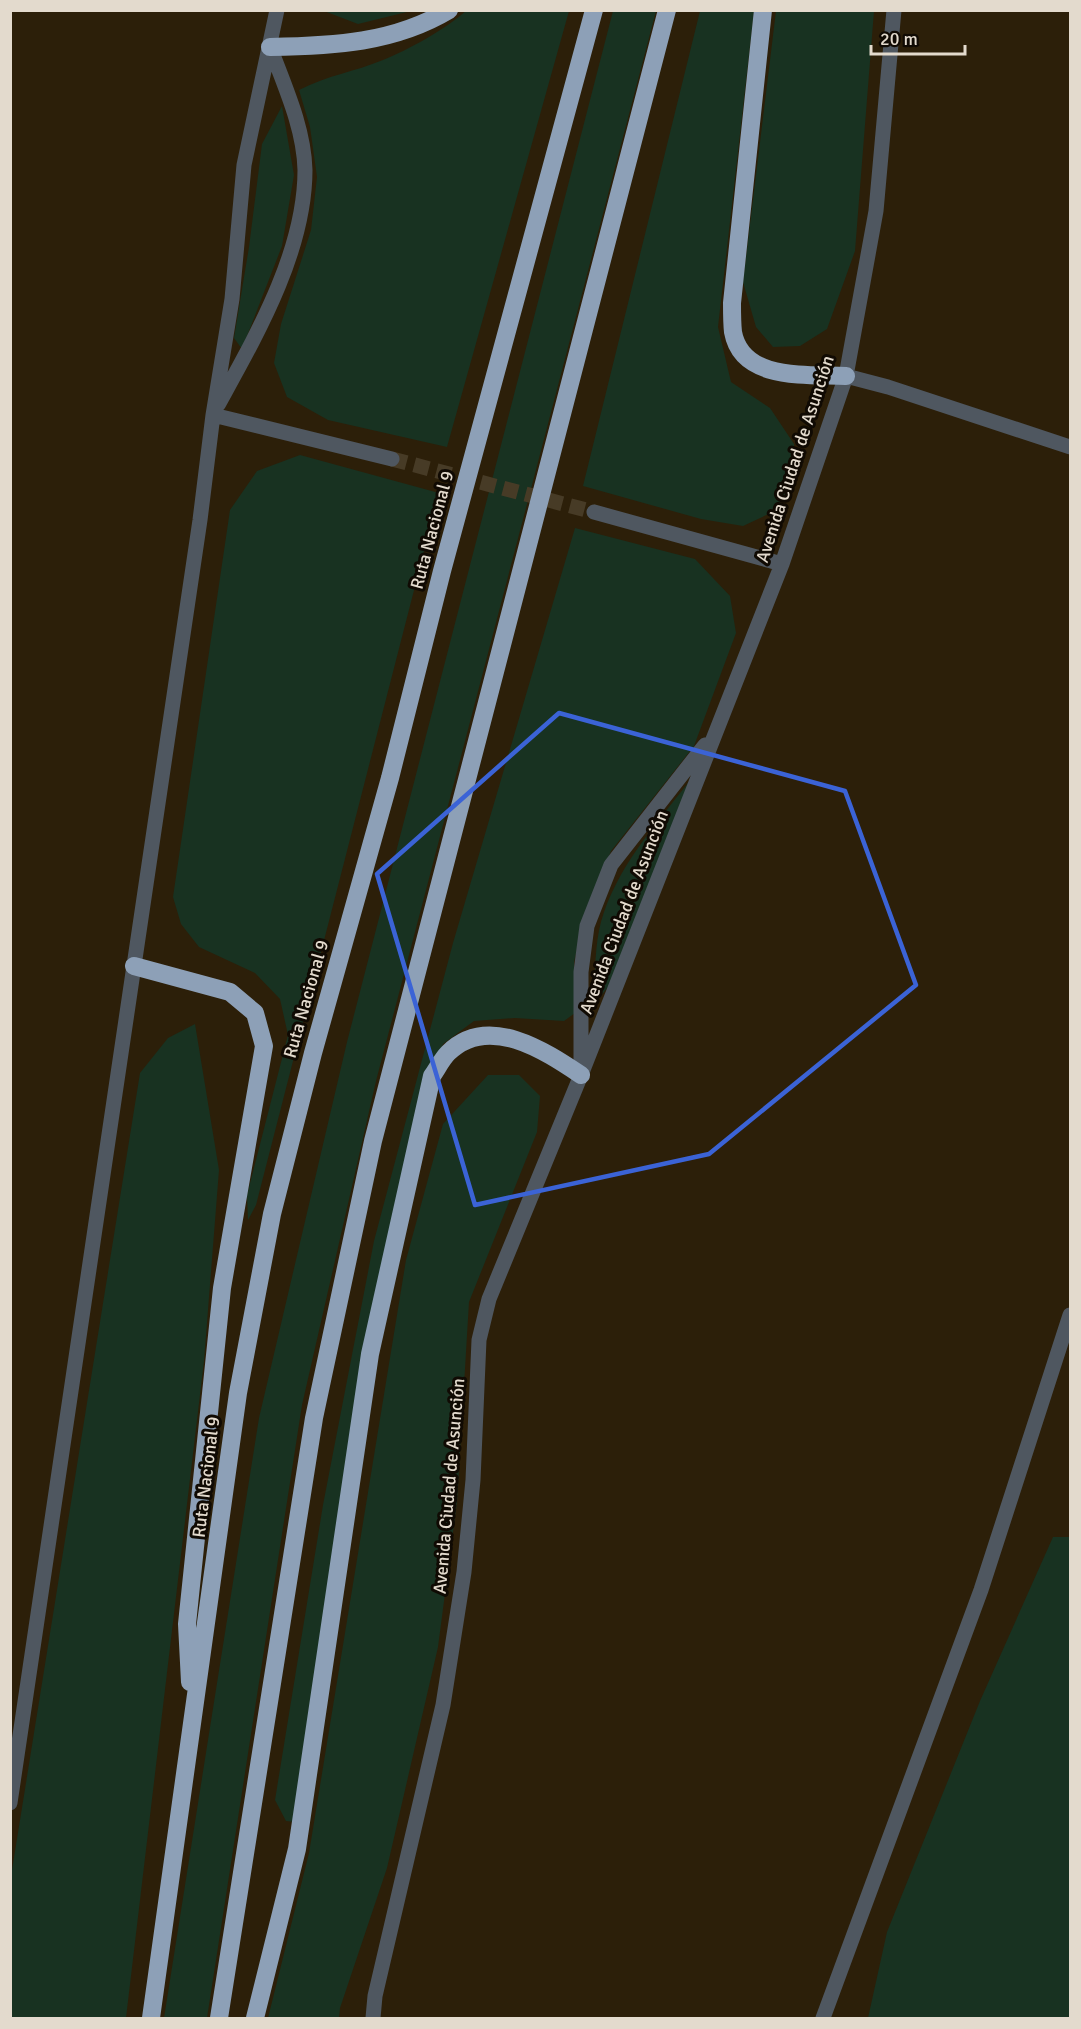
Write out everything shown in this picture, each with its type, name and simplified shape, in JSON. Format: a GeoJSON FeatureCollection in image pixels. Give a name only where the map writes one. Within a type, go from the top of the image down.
{"type":"FeatureCollection","features":[{"type":"Feature","properties":{"kind":"highway"},"geometry":{"type":"LineString","coordinates":[[270,47],[338,46],[391,36],[431,21],[449,10]]}},
{"type":"Feature","properties":{"kind":"highway","name":"Ruta Nacional 9"},"geometry":{"type":"LineString","coordinates":[[151,2019],[238,1393],[272,1214],[313,1053],[390,778],[442,572],[594,10]]}},
{"type":"Feature","properties":{"kind":"highway"},"geometry":{"type":"LineString","coordinates":[[219,2019],[314,1418],[374,1141],[667,10]]}},
{"type":"Feature","properties":{"kind":"highway"},"geometry":{"type":"LineString","coordinates":[[763,10],[732,303],[733,334],[742,350],[759,366],[773,372],[846,376]]}},
{"type":"Feature","properties":{"kind":"highway"},"geometry":{"type":"LineString","coordinates":[[134,966],[230,992],[255,1013],[264,1046],[222,1288],[187,1624],[193,1718]]}},
{"type":"Feature","properties":{"kind":"highway"},"geometry":{"type":"LineString","coordinates":[[255,2019],[297,1849],[370,1354],[432,1076],[448,1053],[471,1039],[501,1035],[544,1050],[581,1075]]}},
{"type":"Feature","properties":{"kind":"street"},"geometry":{"type":"LineString","coordinates":[[10,1803],[199,532],[213,415],[232,299],[244,165],[277,10]]}},
{"type":"Feature","properties":{"kind":"street","name":"Avenida Ciudad de Asunción"},"geometry":{"type":"LineString","coordinates":[[374,2019],[375,1996],[443,1706],[464,1572],[473,1480],[479,1341],[489,1299],[581,1075],[782,564],[846,376],[876,211],[894,10]]}},
{"type":"Feature","properties":{"kind":"street"},"geometry":{"type":"LineString","coordinates":[[213,415],[262,326],[282,277],[297,226],[305,170],[299,131],[270,47]]}},
{"type":"Feature","properties":{"kind":"street"},"geometry":{"type":"LineString","coordinates":[[846,376],[888,387],[1071,447]]}},
{"type":"Feature","properties":{"kind":"street"},"geometry":{"type":"LineString","coordinates":[[213,415],[392,459]]}},
{"type":"Feature","properties":{"kind":"street"},"geometry":{"type":"LineString","coordinates":[[594,512],[782,564]]}},
{"type":"Feature","properties":{"kind":"street","name":"Avenida Ciudad de Asunción"},"geometry":{"type":"LineString","coordinates":[[581,1075],[581,972],[587,926],[607,875],[611,865],[716,731]]}},
{"type":"Feature","properties":{"kind":"street"},"geometry":{"type":"LineString","coordinates":[[823,2019],[981,1590],[1071,1315]]}},
{"type":"Feature","properties":{"kind":"highlighted area"},"geometry":{"type":"Polygon","coordinates":[[[559,713],[845,791],[916,985],[709,1154],[475,1205],[377,874],[559,713]]]}},
{"type":"Feature","properties":{"kind":"green space"},"geometry":{"type":"Polygon","coordinates":[[[324,10],[411,11],[358,24],[324,10]]]}},
{"type":"Feature","properties":{"kind":"green space"},"geometry":{"type":"Polygon","coordinates":[[[467,10],[569,11],[447,447],[328,420],[287,397],[274,363],[281,324],[311,230],[317,177],[310,127],[299,90],[404,51],[438,32],[467,10]]]}},
{"type":"Feature","properties":{"kind":"green space"},"geometry":{"type":"Polygon","coordinates":[[[613,11],[656,11],[376,1081],[302,1405],[207,2018],[164,2018],[259,1418],[347,1042],[613,11]]]}},
{"type":"Feature","properties":{"kind":"green space"},"geometry":{"type":"Polygon","coordinates":[[[700,11],[754,11],[718,327],[731,382],[770,408],[794,444],[795,479],[775,511],[743,526],[701,519],[583,486],[700,11]]]}},
{"type":"Feature","properties":{"kind":"green space"},"geometry":{"type":"Polygon","coordinates":[[[776,11],[874,11],[855,251],[827,329],[800,346],[773,347],[756,327],[743,282],[776,11]]]}},
{"type":"Feature","properties":{"kind":"green space"},"geometry":{"type":"Polygon","coordinates":[[[282,106],[294,175],[282,246],[242,349],[234,338],[249,247],[262,144],[282,106]]]}},
{"type":"Feature","properties":{"kind":"green space"},"geometry":{"type":"Polygon","coordinates":[[[300,455],[439,493],[256,1205],[248,1220],[247,1195],[288,1035],[280,999],[255,973],[199,947],[181,924],[173,897],[230,510],[257,471],[300,455]]]}},
{"type":"Feature","properties":{"kind":"green space"},"geometry":{"type":"Polygon","coordinates":[[[575,528],[695,559],[730,596],[736,633],[694,746],[611,851],[584,919],[574,962],[575,1013],[564,1021],[515,1018],[474,1021],[443,1044],[425,1089],[295,1822],[286,1821],[275,1800],[323,1505],[374,1241],[453,943],[575,528]]]}},
{"type":"Feature","properties":{"kind":"green space"},"geometry":{"type":"Polygon","coordinates":[[[695,774],[630,960],[595,1003],[598,934],[612,893],[632,857],[695,774]]]}},
{"type":"Feature","properties":{"kind":"green space"},"geometry":{"type":"Polygon","coordinates":[[[195,1024],[219,1170],[204,1361],[126,2018],[11,2018],[12,1870],[140,1073],[168,1038],[195,1024]]]}},
{"type":"Feature","properties":{"kind":"green space"},"geometry":{"type":"Polygon","coordinates":[[[488,1075],[519,1075],[540,1096],[537,1132],[469,1302],[457,1502],[438,1647],[387,1868],[340,2008],[339,2018],[268,2018],[309,1853],[406,1260],[443,1124],[488,1075]]]}},
{"type":"Feature","properties":{"kind":"green space"},"geometry":{"type":"Polygon","coordinates":[[[1053,1537],[1070,1537],[1070,2018],[868,2018],[887,1932],[980,1701],[1053,1537]]]}},
{"type":"Feature","properties":{"kind":"tunnel"},"geometry":{"type":"LineString","coordinates":[[392,459],[594,512]]}}]}
